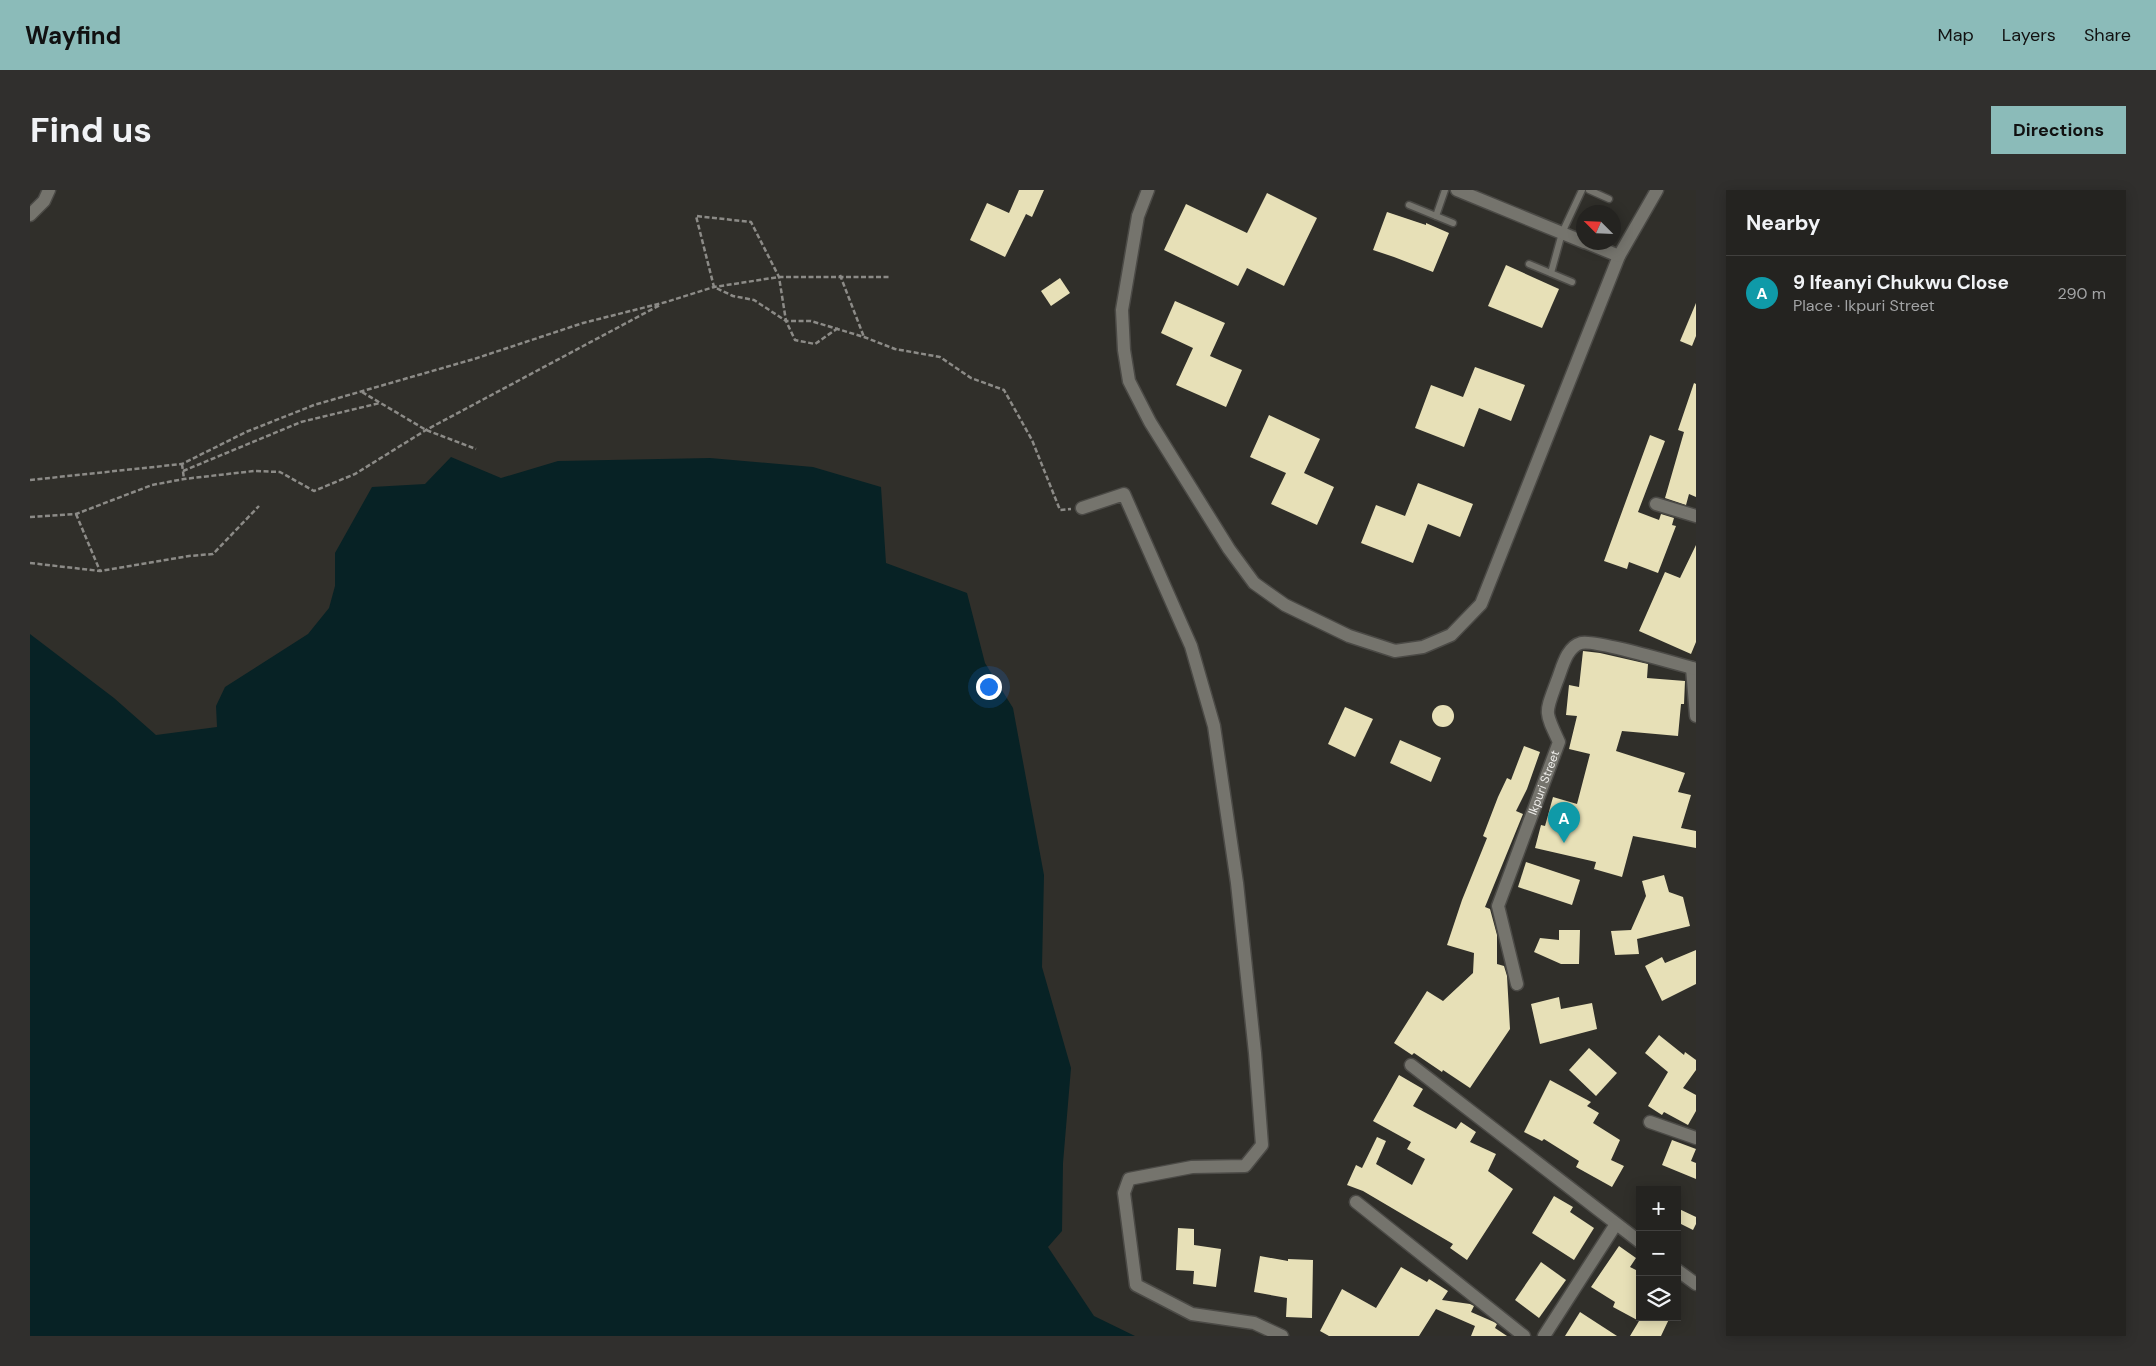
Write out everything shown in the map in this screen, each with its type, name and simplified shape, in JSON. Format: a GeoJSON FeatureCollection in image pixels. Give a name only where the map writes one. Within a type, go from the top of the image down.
{"type":"FeatureCollection","features":[{"type":"Feature","properties":{"kind":"street"},"geometry":{"type":"LineString","coordinates":[[30,215],[44,201],[49,190]]}},
{"type":"Feature","properties":{"kind":"street"},"geometry":{"type":"LineString","coordinates":[[1148,190],[1138,216],[1122,310],[1124,350],[1129,381],[1150,422],[1228,549],[1254,583],[1284,605],[1350,636],[1395,651],[1423,647],[1451,635],[1481,604],[1618,256],[1657,190]]}},
{"type":"Feature","properties":{"kind":"street"},"geometry":{"type":"LineString","coordinates":[[1457,190],[1576,239]]}},
{"type":"Feature","properties":{"kind":"street"},"geometry":{"type":"LineString","coordinates":[[1603,250],[1618,256]]}},
{"type":"Feature","properties":{"kind":"street"},"geometry":{"type":"LineString","coordinates":[[1082,508],[1124,494],[1191,646],[1214,726],[1237,882],[1255,1053],[1262,1145],[1245,1166],[1192,1167],[1128,1179],[1124,1193],[1136,1285],[1192,1314],[1254,1323],[1282,1336]]}},
{"type":"Feature","properties":{"kind":"street"},"geometry":{"type":"LineString","coordinates":[[1656,504],[1696,516]]}},
{"type":"Feature","properties":{"kind":"street","name":"Ikpuri Street"},"geometry":{"type":"LineString","coordinates":[[1517,984],[1498,906],[1559,742],[1548,720],[1547,710],[1566,657],[1574,647],[1582,642],[1609,646],[1694,669]]}},
{"type":"Feature","properties":{"kind":"street"},"geometry":{"type":"LineString","coordinates":[[1694,669],[1696,716]]}},
{"type":"Feature","properties":{"kind":"street"},"geometry":{"type":"LineString","coordinates":[[1411,1065],[1636,1239]]}},
{"type":"Feature","properties":{"kind":"street"},"geometry":{"type":"LineString","coordinates":[[1650,1122],[1696,1138]]}},
{"type":"Feature","properties":{"kind":"street"},"geometry":{"type":"LineString","coordinates":[[1356,1202],[1524,1336]]}},
{"type":"Feature","properties":{"kind":"street"},"geometry":{"type":"LineString","coordinates":[[1544,1336],[1616,1224]]}},
{"type":"Feature","properties":{"kind":"street"},"geometry":{"type":"LineString","coordinates":[[1681,1273],[1696,1284]]}},
{"type":"Feature","properties":{"kind":"lane"},"geometry":{"type":"LineString","coordinates":[[1436,216],[1446,190]]}},
{"type":"Feature","properties":{"kind":"lane"},"geometry":{"type":"LineString","coordinates":[[1551,273],[1562,234],[1582,190]]}},
{"type":"Feature","properties":{"kind":"lane"},"geometry":{"type":"LineString","coordinates":[[1589,190],[1609,199]]}},
{"type":"Feature","properties":{"kind":"lane"},"geometry":{"type":"LineString","coordinates":[[1409,205],[1453,223]]}},
{"type":"Feature","properties":{"kind":"lane"},"geometry":{"type":"LineString","coordinates":[[1529,264],[1572,282]]}},
{"type":"Feature","properties":{"kind":"path"},"geometry":{"type":"LineString","coordinates":[[714,287],[696,216],[752,222],[779,277],[786,321],[795,340],[815,344],[838,328]]}},
{"type":"Feature","properties":{"kind":"path"},"geometry":{"type":"LineString","coordinates":[[840,276],[864,337]]}},
{"type":"Feature","properties":{"kind":"path"},"geometry":{"type":"LineString","coordinates":[[30,480],[182,464],[246,432],[314,405],[474,359],[583,323],[666,302],[714,287],[779,277],[891,277]]}},
{"type":"Feature","properties":{"kind":"path"},"geometry":{"type":"LineString","coordinates":[[714,287],[733,296],[754,300],[786,321],[812,321],[838,328],[895,349],[940,356],[971,378],[1004,390],[1032,440],[1060,510],[1082,508]]}},
{"type":"Feature","properties":{"kind":"path"},"geometry":{"type":"LineString","coordinates":[[30,517],[76,514],[152,485],[184,479],[254,471],[280,472],[314,491],[355,474],[426,430],[666,302]]}},
{"type":"Feature","properties":{"kind":"path"},"geometry":{"type":"LineString","coordinates":[[362,392],[426,430],[476,449]]}},
{"type":"Feature","properties":{"kind":"path"},"geometry":{"type":"LineString","coordinates":[[183,471],[301,422],[380,403]]}},
{"type":"Feature","properties":{"kind":"path"},"geometry":{"type":"LineString","coordinates":[[182,464],[184,479]]}},
{"type":"Feature","properties":{"kind":"path"},"geometry":{"type":"LineString","coordinates":[[30,563],[100,571],[189,556],[213,554],[259,506]]}},
{"type":"Feature","properties":{"kind":"path"},"geometry":{"type":"LineString","coordinates":[[76,514],[100,571]]}},
{"type":"Feature","properties":{"kind":"water"},"geometry":{"type":"Polygon","coordinates":[[[451,457],[501,478],[558,461],[710,458],[813,467],[881,487],[886,563],[967,593],[985,663],[1013,708],[1044,875],[1042,967],[1071,1068],[1063,1163],[1062,1231],[1048,1247],[1094,1316],[1135,1336],[30,1336],[30,634],[114,698],[156,735],[217,727],[216,706],[225,687],[308,634],[329,608],[335,586],[335,553],[372,487],[425,484],[451,457]]]}},
{"type":"Feature","properties":{"kind":"building"},"geometry":{"type":"Polygon","coordinates":[[[1019,190],[1044,190],[1032,217],[1026,214],[1005,257],[970,240],[987,203],[1009,213],[1019,190]]]}},
{"type":"Feature","properties":{"kind":"building"},"geometry":{"type":"Polygon","coordinates":[[[1267,193],[1317,218],[1284,286],[1247,268],[1238,286],[1164,250],[1186,204],[1247,233],[1267,193]]]}},
{"type":"Feature","properties":{"kind":"building"},"geometry":{"type":"Polygon","coordinates":[[[1387,212],[1426,225],[1426,223],[1449,233],[1433,272],[1373,250],[1387,212]]]}},
{"type":"Feature","properties":{"kind":"building"},"geometry":{"type":"Polygon","coordinates":[[[1506,265],[1559,289],[1542,328],[1488,306],[1506,265]]]}},
{"type":"Feature","properties":{"kind":"building"},"geometry":{"type":"Polygon","coordinates":[[[1060,278],[1070,293],[1051,306],[1041,291],[1060,278]]]}},
{"type":"Feature","properties":{"kind":"building"},"geometry":{"type":"Polygon","coordinates":[[[1175,301],[1225,323],[1210,356],[1242,370],[1226,407],[1176,385],[1193,348],[1161,333],[1175,301]]]}},
{"type":"Feature","properties":{"kind":"building"},"geometry":{"type":"Polygon","coordinates":[[[1696,303],[1696,336],[1692,346],[1680,341],[1696,303]]]}},
{"type":"Feature","properties":{"kind":"building"},"geometry":{"type":"Polygon","coordinates":[[[1475,367],[1525,385],[1511,421],[1479,408],[1464,447],[1415,428],[1431,385],[1463,397],[1475,367]]]}},
{"type":"Feature","properties":{"kind":"building"},"geometry":{"type":"Polygon","coordinates":[[[1694,383],[1696,384],[1696,497],[1689,494],[1686,505],[1665,498],[1684,432],[1678,430],[1694,383]]]}},
{"type":"Feature","properties":{"kind":"building"},"geometry":{"type":"Polygon","coordinates":[[[1269,415],[1320,439],[1304,473],[1334,487],[1317,525],[1271,504],[1286,473],[1250,457],[1269,415]]]}},
{"type":"Feature","properties":{"kind":"building"},"geometry":{"type":"Polygon","coordinates":[[[1650,435],[1665,441],[1638,512],[1659,520],[1661,514],[1674,518],[1672,525],[1676,526],[1658,573],[1629,562],[1627,569],[1604,561],[1650,435]]]}},
{"type":"Feature","properties":{"kind":"building"},"geometry":{"type":"Polygon","coordinates":[[[1418,483],[1473,504],[1460,537],[1428,524],[1413,563],[1361,543],[1376,505],[1405,516],[1418,483]]]}},
{"type":"Feature","properties":{"kind":"building"},"geometry":{"type":"Polygon","coordinates":[[[1696,545],[1696,642],[1691,654],[1639,631],[1665,572],[1680,578],[1696,545]]]}},
{"type":"Feature","properties":{"kind":"building"},"geometry":{"type":"Polygon","coordinates":[[[1583,651],[1648,664],[1647,678],[1685,681],[1684,704],[1681,704],[1678,736],[1622,731],[1616,751],[1685,773],[1678,792],[1691,795],[1681,828],[1696,831],[1696,848],[1633,836],[1622,877],[1594,869],[1596,862],[1535,848],[1541,825],[1545,826],[1553,797],[1577,804],[1590,754],[1569,749],[1577,716],[1566,715],[1569,685],[1579,687],[1583,651]]]}},
{"type":"Feature","properties":{"kind":"building"},"geometry":{"type":"Polygon","coordinates":[[[1443,705],[1451,708],[1454,716],[1451,724],[1443,727],[1435,724],[1432,716],[1435,708],[1443,705]]]}},
{"type":"Feature","properties":{"kind":"building"},"geometry":{"type":"Polygon","coordinates":[[[1345,707],[1373,719],[1355,757],[1328,744],[1345,707]]]}},
{"type":"Feature","properties":{"kind":"building"},"geometry":{"type":"Polygon","coordinates":[[[1400,740],[1441,758],[1431,782],[1390,763],[1400,740]]]}},
{"type":"Feature","properties":{"kind":"building"},"geometry":{"type":"Polygon","coordinates":[[[1524,746],[1540,752],[1527,789],[1516,811],[1523,814],[1485,907],[1490,909],[1497,935],[1497,964],[1504,966],[1507,976],[1510,1029],[1470,1088],[1443,1070],[1442,1072],[1414,1053],[1412,1055],[1394,1043],[1427,991],[1443,1001],[1473,973],[1474,953],[1447,945],[1462,900],[1487,838],[1483,836],[1498,797],[1507,778],[1511,780],[1524,746]]]}},
{"type":"Feature","properties":{"kind":"building"},"geometry":{"type":"Polygon","coordinates":[[[1526,862],[1580,880],[1572,905],[1518,887],[1526,862]]]}},
{"type":"Feature","properties":{"kind":"building"},"geometry":{"type":"Polygon","coordinates":[[[1664,875],[1669,892],[1683,897],[1690,926],[1637,939],[1639,954],[1615,955],[1611,931],[1631,930],[1646,896],[1642,881],[1664,875]]]}},
{"type":"Feature","properties":{"kind":"building"},"geometry":{"type":"Polygon","coordinates":[[[1559,930],[1580,930],[1579,964],[1561,964],[1534,952],[1540,938],[1559,940],[1559,930]]]}},
{"type":"Feature","properties":{"kind":"building"},"geometry":{"type":"Polygon","coordinates":[[[1696,950],[1696,984],[1662,1001],[1645,966],[1662,957],[1665,963],[1696,950]]]}},
{"type":"Feature","properties":{"kind":"building"},"geometry":{"type":"Polygon","coordinates":[[[1559,997],[1561,1009],[1592,1003],[1597,1029],[1540,1044],[1531,1004],[1559,997]]]}},
{"type":"Feature","properties":{"kind":"building"},"geometry":{"type":"Polygon","coordinates":[[[1659,1035],[1684,1055],[1685,1052],[1696,1060],[1696,1070],[1683,1088],[1696,1095],[1696,1111],[1688,1125],[1664,1112],[1662,1115],[1648,1106],[1668,1072],[1645,1053],[1659,1035]]]}},
{"type":"Feature","properties":{"kind":"building"},"geometry":{"type":"Polygon","coordinates":[[[1589,1048],[1617,1073],[1596,1096],[1569,1070],[1589,1048]]]}},
{"type":"Feature","properties":{"kind":"building"},"geometry":{"type":"Polygon","coordinates":[[[1399,1075],[1423,1089],[1413,1106],[1456,1129],[1461,1122],[1476,1132],[1470,1142],[1496,1154],[1488,1171],[1513,1189],[1467,1260],[1450,1248],[1453,1244],[1363,1191],[1347,1185],[1356,1165],[1362,1168],[1377,1137],[1386,1141],[1376,1164],[1412,1185],[1425,1159],[1407,1149],[1411,1142],[1373,1121],[1399,1075]]]}},
{"type":"Feature","properties":{"kind":"building"},"geometry":{"type":"Polygon","coordinates":[[[1550,1080],[1591,1102],[1587,1106],[1599,1113],[1593,1123],[1620,1140],[1611,1160],[1624,1166],[1612,1187],[1576,1167],[1579,1161],[1544,1139],[1542,1141],[1524,1132],[1550,1080]]]}},
{"type":"Feature","properties":{"kind":"building"},"geometry":{"type":"Polygon","coordinates":[[[1672,1140],[1696,1149],[1691,1161],[1696,1163],[1696,1179],[1662,1165],[1672,1140]]]}},
{"type":"Feature","properties":{"kind":"building"},"geometry":{"type":"Polygon","coordinates":[[[1554,1196],[1573,1207],[1570,1212],[1594,1228],[1574,1260],[1532,1233],[1554,1196]]]}},
{"type":"Feature","properties":{"kind":"building"},"geometry":{"type":"Polygon","coordinates":[[[1681,1210],[1696,1217],[1696,1224],[1693,1230],[1681,1224],[1681,1210]]]}},
{"type":"Feature","properties":{"kind":"building"},"geometry":{"type":"Polygon","coordinates":[[[1178,1228],[1194,1229],[1194,1245],[1221,1249],[1216,1287],[1193,1284],[1194,1271],[1176,1270],[1178,1228]]]}},
{"type":"Feature","properties":{"kind":"building"},"geometry":{"type":"Polygon","coordinates":[[[1619,1246],[1636,1258],[1630,1267],[1636,1270],[1636,1319],[1613,1307],[1615,1302],[1591,1287],[1619,1246]]]}},
{"type":"Feature","properties":{"kind":"building"},"geometry":{"type":"Polygon","coordinates":[[[1260,1256],[1288,1261],[1288,1259],[1313,1260],[1312,1318],[1286,1317],[1287,1298],[1254,1292],[1260,1256]]]}},
{"type":"Feature","properties":{"kind":"building"},"geometry":{"type":"Polygon","coordinates":[[[1541,1262],[1566,1280],[1539,1318],[1515,1300],[1541,1262]]]}},
{"type":"Feature","properties":{"kind":"building"},"geometry":{"type":"Polygon","coordinates":[[[1401,1267],[1427,1282],[1429,1279],[1448,1291],[1442,1300],[1474,1306],[1471,1312],[1497,1324],[1495,1328],[1507,1336],[1471,1336],[1475,1326],[1436,1309],[1419,1336],[1329,1336],[1320,1331],[1342,1289],[1376,1308],[1401,1267]]]}},
{"type":"Feature","properties":{"kind":"building"},"geometry":{"type":"Polygon","coordinates":[[[1580,1312],[1617,1336],[1565,1336],[1580,1312]]]}},
{"type":"Feature","properties":{"kind":"building"},"geometry":{"type":"Polygon","coordinates":[[[1639,1321],[1668,1321],[1661,1336],[1630,1336],[1639,1321]]]}},
{"type":"Feature","properties":{"kind":"place","name":"9 Ifeanyi Chukwu Close"},"geometry":{"type":"Point","coordinates":[1564,843]}}]}
